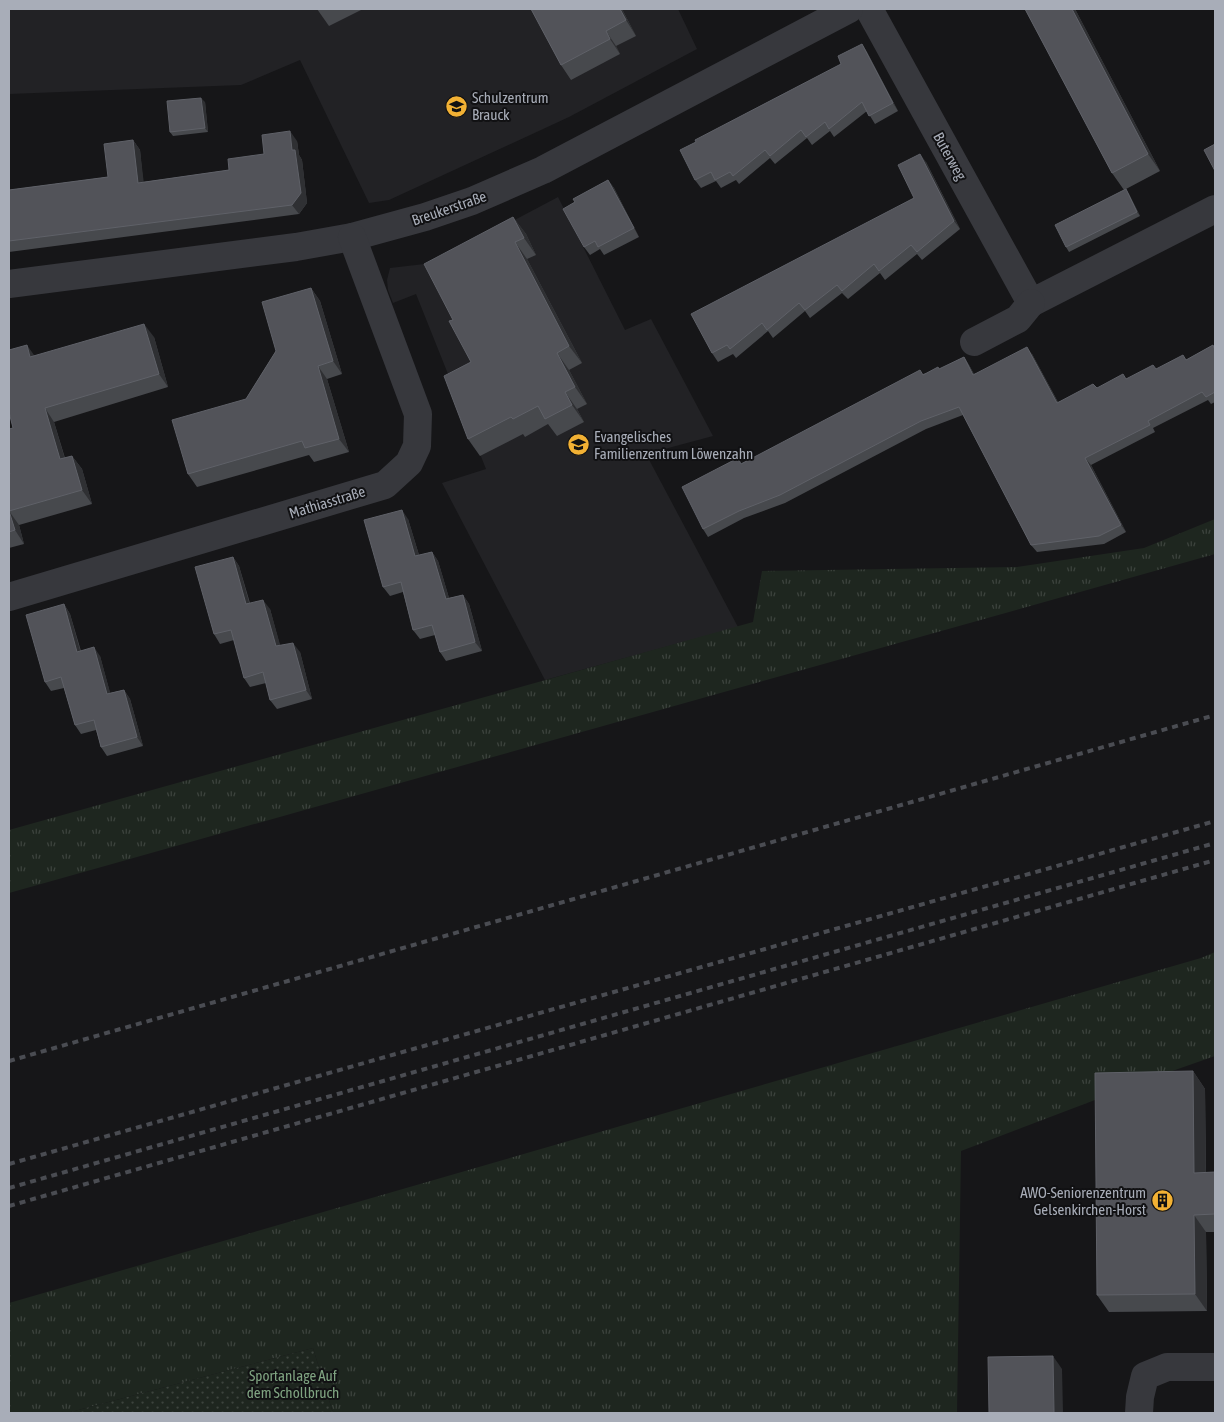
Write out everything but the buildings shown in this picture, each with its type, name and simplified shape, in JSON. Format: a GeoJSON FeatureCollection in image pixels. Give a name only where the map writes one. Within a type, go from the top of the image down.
{"type":"FeatureCollection","features":[{"type":"Feature","properties":{"kind":"street","name":"Breukerstraße"},"geometry":{"type":"LineString","coordinates":[[9,284],[296,247],[352,237],[418,219],[472,201],[543,170],[849,9]]}},
{"type":"Feature","properties":{"kind":"street","name":"Buterweg"},"geometry":{"type":"LineString","coordinates":[[869,9],[1031,303]]}},
{"type":"Feature","properties":{"kind":"street"},"geometry":{"type":"LineString","coordinates":[[974,342],[1018,318],[1031,303],[1215,209]]}},
{"type":"Feature","properties":{"kind":"street","name":"Mathiasstraße"},"geometry":{"type":"LineString","coordinates":[[9,597],[385,486],[409,463],[417,446],[418,414],[352,237]]}},
{"type":"Feature","properties":{"kind":"street"},"geometry":{"type":"LineString","coordinates":[[1139,1413],[1140,1397],[1146,1376],[1167,1367],[1215,1366]]}},
{"type":"Feature","properties":{"kind":"shaded area","name":"Schulzentrum Brauck"},"geometry":{"type":"Polygon","coordinates":[[[9,9],[678,9],[697,49],[569,117],[389,200],[369,203],[300,60],[241,85],[9,94],[9,9]]]}},
{"type":"Feature","properties":{"kind":"shaded area","name":"Evangelisches Familienzentrum Löwenzahn"},"geometry":{"type":"Polygon","coordinates":[[[558,197],[625,330],[651,319],[713,436],[646,454],[738,627],[545,680],[442,483],[486,469],[416,294],[393,303],[388,290],[387,280],[390,268],[433,263],[558,197]]]}},
{"type":"Feature","properties":{"kind":"green space"},"geometry":{"type":"Polygon","coordinates":[[[1215,519],[1215,554],[9,893],[9,830],[753,622],[762,571],[1017,567],[1144,548],[1215,519]]]}},
{"type":"Feature","properties":{"kind":"green space"},"geometry":{"type":"Polygon","coordinates":[[[1215,952],[1215,1056],[961,1151],[957,1413],[333,1413],[313,1348],[67,1413],[9,1413],[9,1303],[1201,958],[1215,952]]]}},
{"type":"Feature","properties":{"kind":"green space","name":"Sportanlage Auf dem Schollbruch"},"geometry":{"type":"Polygon","coordinates":[[[313,1348],[333,1413],[67,1413],[313,1348]]]}},
{"type":"Feature","properties":{"kind":"railway"},"geometry":{"type":"LineString","coordinates":[[9,1061],[1215,715]]}},
{"type":"Feature","properties":{"kind":"railway"},"geometry":{"type":"LineString","coordinates":[[9,1164],[1215,821]]}},
{"type":"Feature","properties":{"kind":"railway"},"geometry":{"type":"LineString","coordinates":[[9,1188],[1215,843]]}},
{"type":"Feature","properties":{"kind":"railway"},"geometry":{"type":"LineString","coordinates":[[9,1206],[1215,860]]}},
{"type":"Feature","properties":{"kind":"place","name":"Schulzentrum Brauck"},"geometry":{"type":"Point","coordinates":[456,106]}},
{"type":"Feature","properties":{"kind":"place","name":"Evangelisches Familienzentrum Löwenzahn"},"geometry":{"type":"Point","coordinates":[578,445]}},
{"type":"Feature","properties":{"kind":"place","name":"AWO-Seniorenzentrum Gelsenkirchen-Horst"},"geometry":{"type":"Point","coordinates":[1162,1201]}}]}
